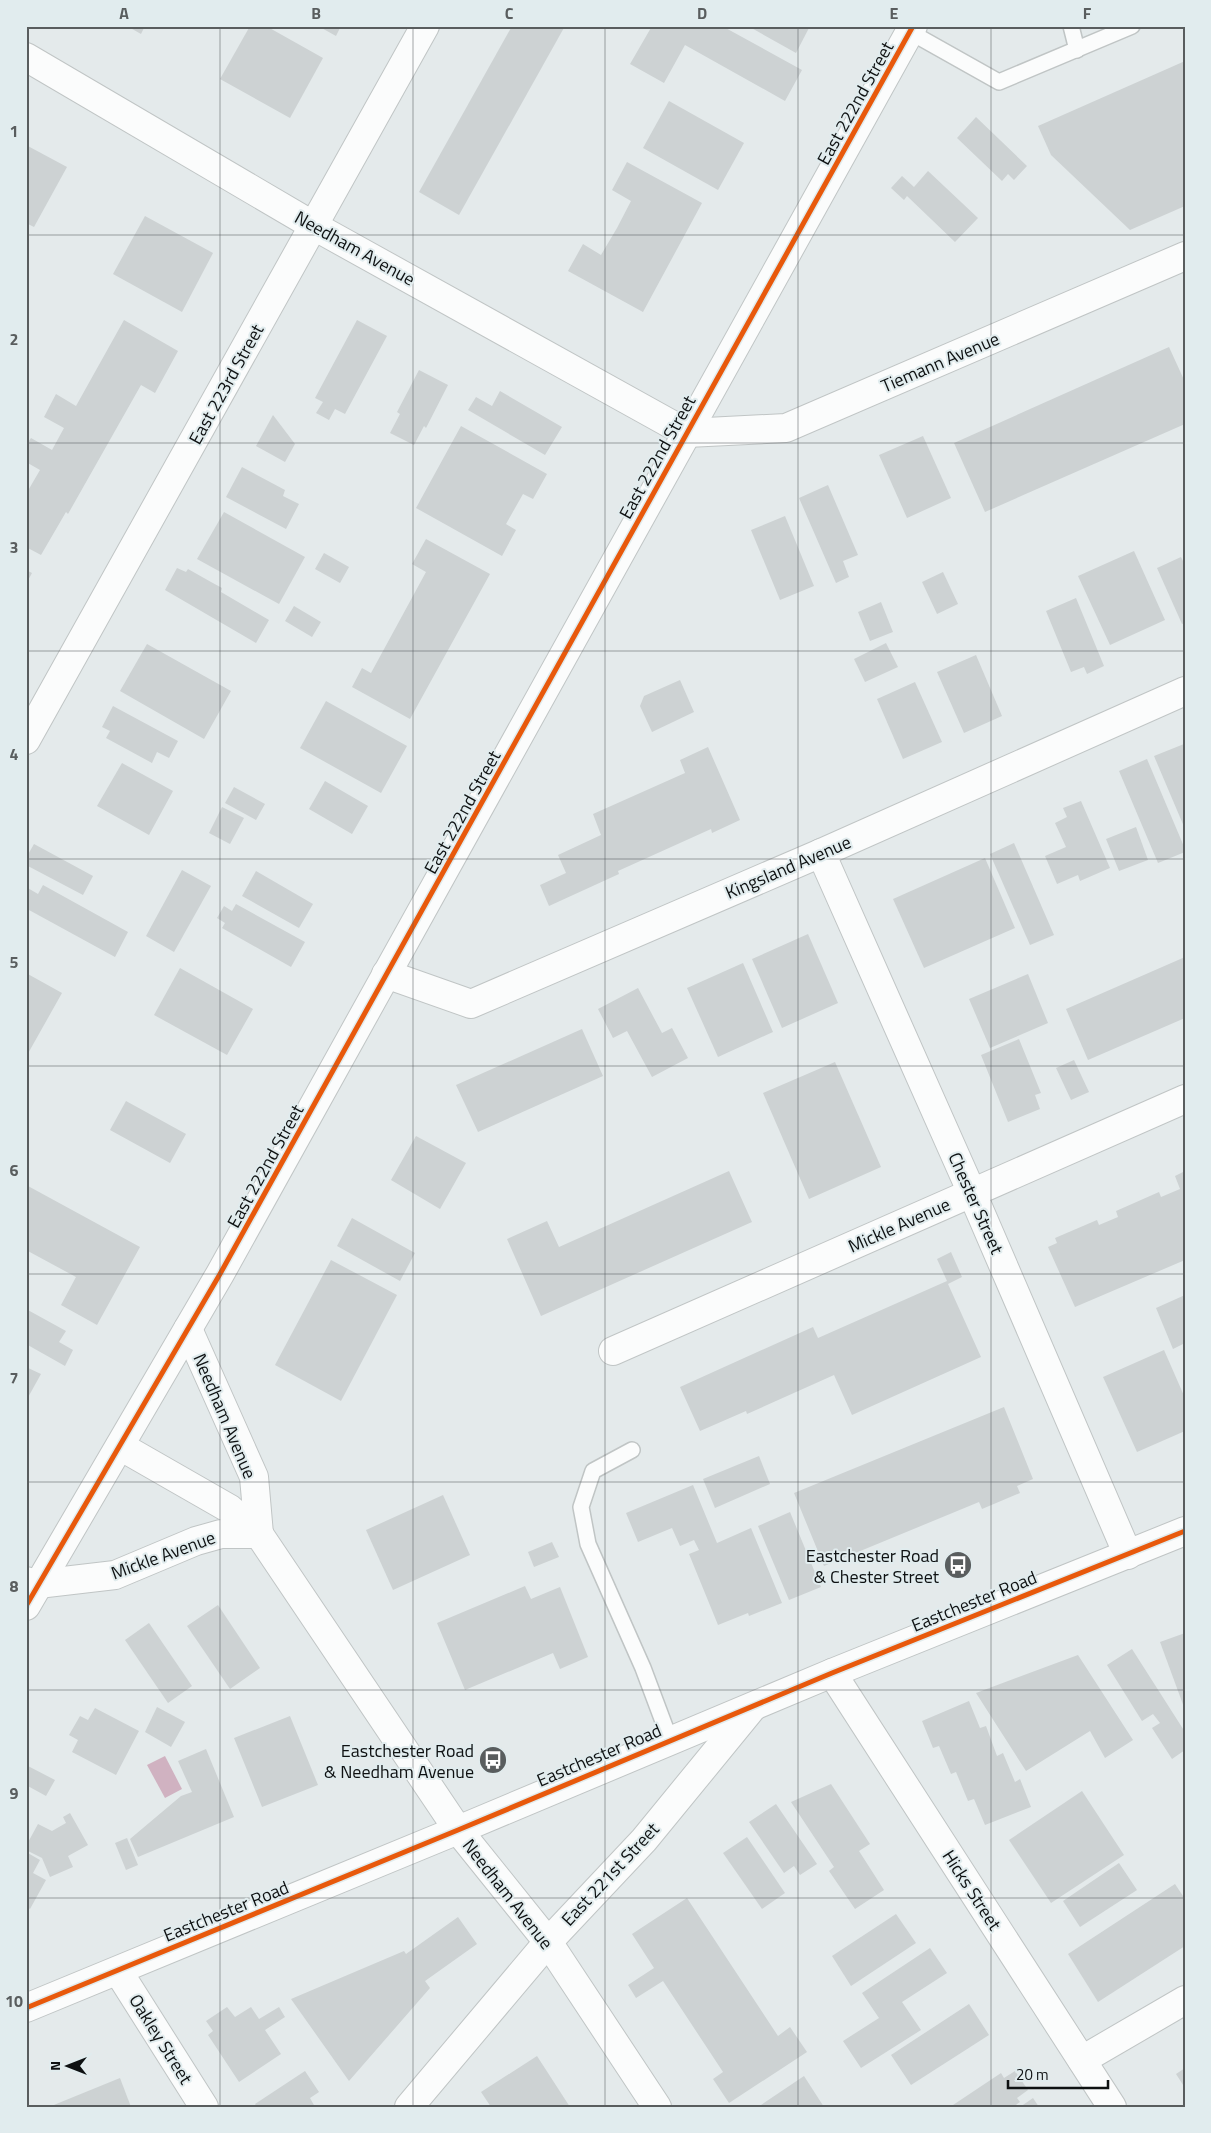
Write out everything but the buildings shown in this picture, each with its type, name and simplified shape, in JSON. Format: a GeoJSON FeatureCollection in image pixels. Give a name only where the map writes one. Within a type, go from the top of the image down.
{"type":"FeatureCollection","features":[{"type":"Feature","properties":{"kind":"street","name":"East 223rd Street"},"geometry":{"type":"LineString","coordinates":[[26,740],[424,26]]}},
{"type":"Feature","properties":{"kind":"street","name":"East 222nd Street"},"geometry":{"type":"LineString","coordinates":[[30,1591],[120,1446],[188,1329],[912,29]]}},
{"type":"Feature","properties":{"kind":"street","name":"Needham Avenue"},"geometry":{"type":"LineString","coordinates":[[26,57],[314,226],[686,433]]}},
{"type":"Feature","properties":{"kind":"street","name":"Tiemann Avenue"},"geometry":{"type":"LineString","coordinates":[[686,433],[786,428],[1185,256]]}},
{"type":"Feature","properties":{"kind":"street","name":"Kingsland Avenue"},"geometry":{"type":"LineString","coordinates":[[386,974],[471,1004],[821,853],[1185,691]]}},
{"type":"Feature","properties":{"kind":"street","name":"Chester Street"},"geometry":{"type":"LineString","coordinates":[[821,853],[972,1192],[1128,1554]]}},
{"type":"Feature","properties":{"kind":"street","name":"Mickle Avenue"},"geometry":{"type":"LineString","coordinates":[[613,1351],[1185,1099]]}},
{"type":"Feature","properties":{"kind":"street","name":"Needham Avenue"},"geometry":{"type":"LineString","coordinates":[[188,1329],[254,1477],[258,1534]]}},
{"type":"Feature","properties":{"kind":"street","name":"Needham Avenue"},"geometry":{"type":"LineString","coordinates":[[120,1446],[230,1509],[258,1534],[458,1830],[548,1942],[656,2107]]}},
{"type":"Feature","properties":{"kind":"street","name":"Eastchester Road"},"geometry":{"type":"LineString","coordinates":[[26,2008],[458,1830],[670,1740],[752,1708],[832,1673],[1185,1531]]}},
{"type":"Feature","properties":{"kind":"street","name":"Mickle Avenue"},"geometry":{"type":"LineString","coordinates":[[30,1591],[115,1575],[196,1541],[221,1534],[258,1534]]}},
{"type":"Feature","properties":{"kind":"street","name":"Hicks Street"},"geometry":{"type":"LineString","coordinates":[[832,1673],[1112,2107]]}},
{"type":"Feature","properties":{"kind":"street","name":"East 221st Street"},"geometry":{"type":"LineString","coordinates":[[408,2107],[548,1942],[644,1840],[752,1708]]}},
{"type":"Feature","properties":{"kind":"street","name":"Oakley Street"},"geometry":{"type":"LineString","coordinates":[[118,1971],[204,2107]]}},
{"type":"Feature","properties":{"kind":"street"},"geometry":{"type":"LineString","coordinates":[[1082,2060],[1185,2000]]}},
{"type":"Feature","properties":{"kind":"lane"},"geometry":{"type":"LineString","coordinates":[[1072,26],[1077,50]]}},
{"type":"Feature","properties":{"kind":"lane"},"geometry":{"type":"LineString","coordinates":[[912,29],[999,82],[1132,26]]}},
{"type":"Feature","properties":{"kind":"lane"},"geometry":{"type":"LineString","coordinates":[[632,1450],[593,1471],[581,1507],[588,1544],[643,1668],[670,1740]]}},
{"type":"Feature","properties":{"kind":"shaded area"},"geometry":{"type":"Polygon","coordinates":[[[165,1756],[182,1789],[165,1798],[147,1765],[165,1756]]]}},
{"type":"Feature","properties":{"kind":"cycle path"},"geometry":{"type":"LineString","coordinates":[[26,1606],[220,1274],[913,26]]}},
{"type":"Feature","properties":{"kind":"cycle path"},"geometry":{"type":"LineString","coordinates":[[26,2008],[832,1673],[1185,1531]]}},
{"type":"Feature","properties":{"kind":"place","name":"Eastchester Road & Chester Street"},"geometry":{"type":"Point","coordinates":[958,1565]}},
{"type":"Feature","properties":{"kind":"place","name":"Eastchester Road & Needham Avenue"},"geometry":{"type":"Point","coordinates":[493,1760]}}]}
